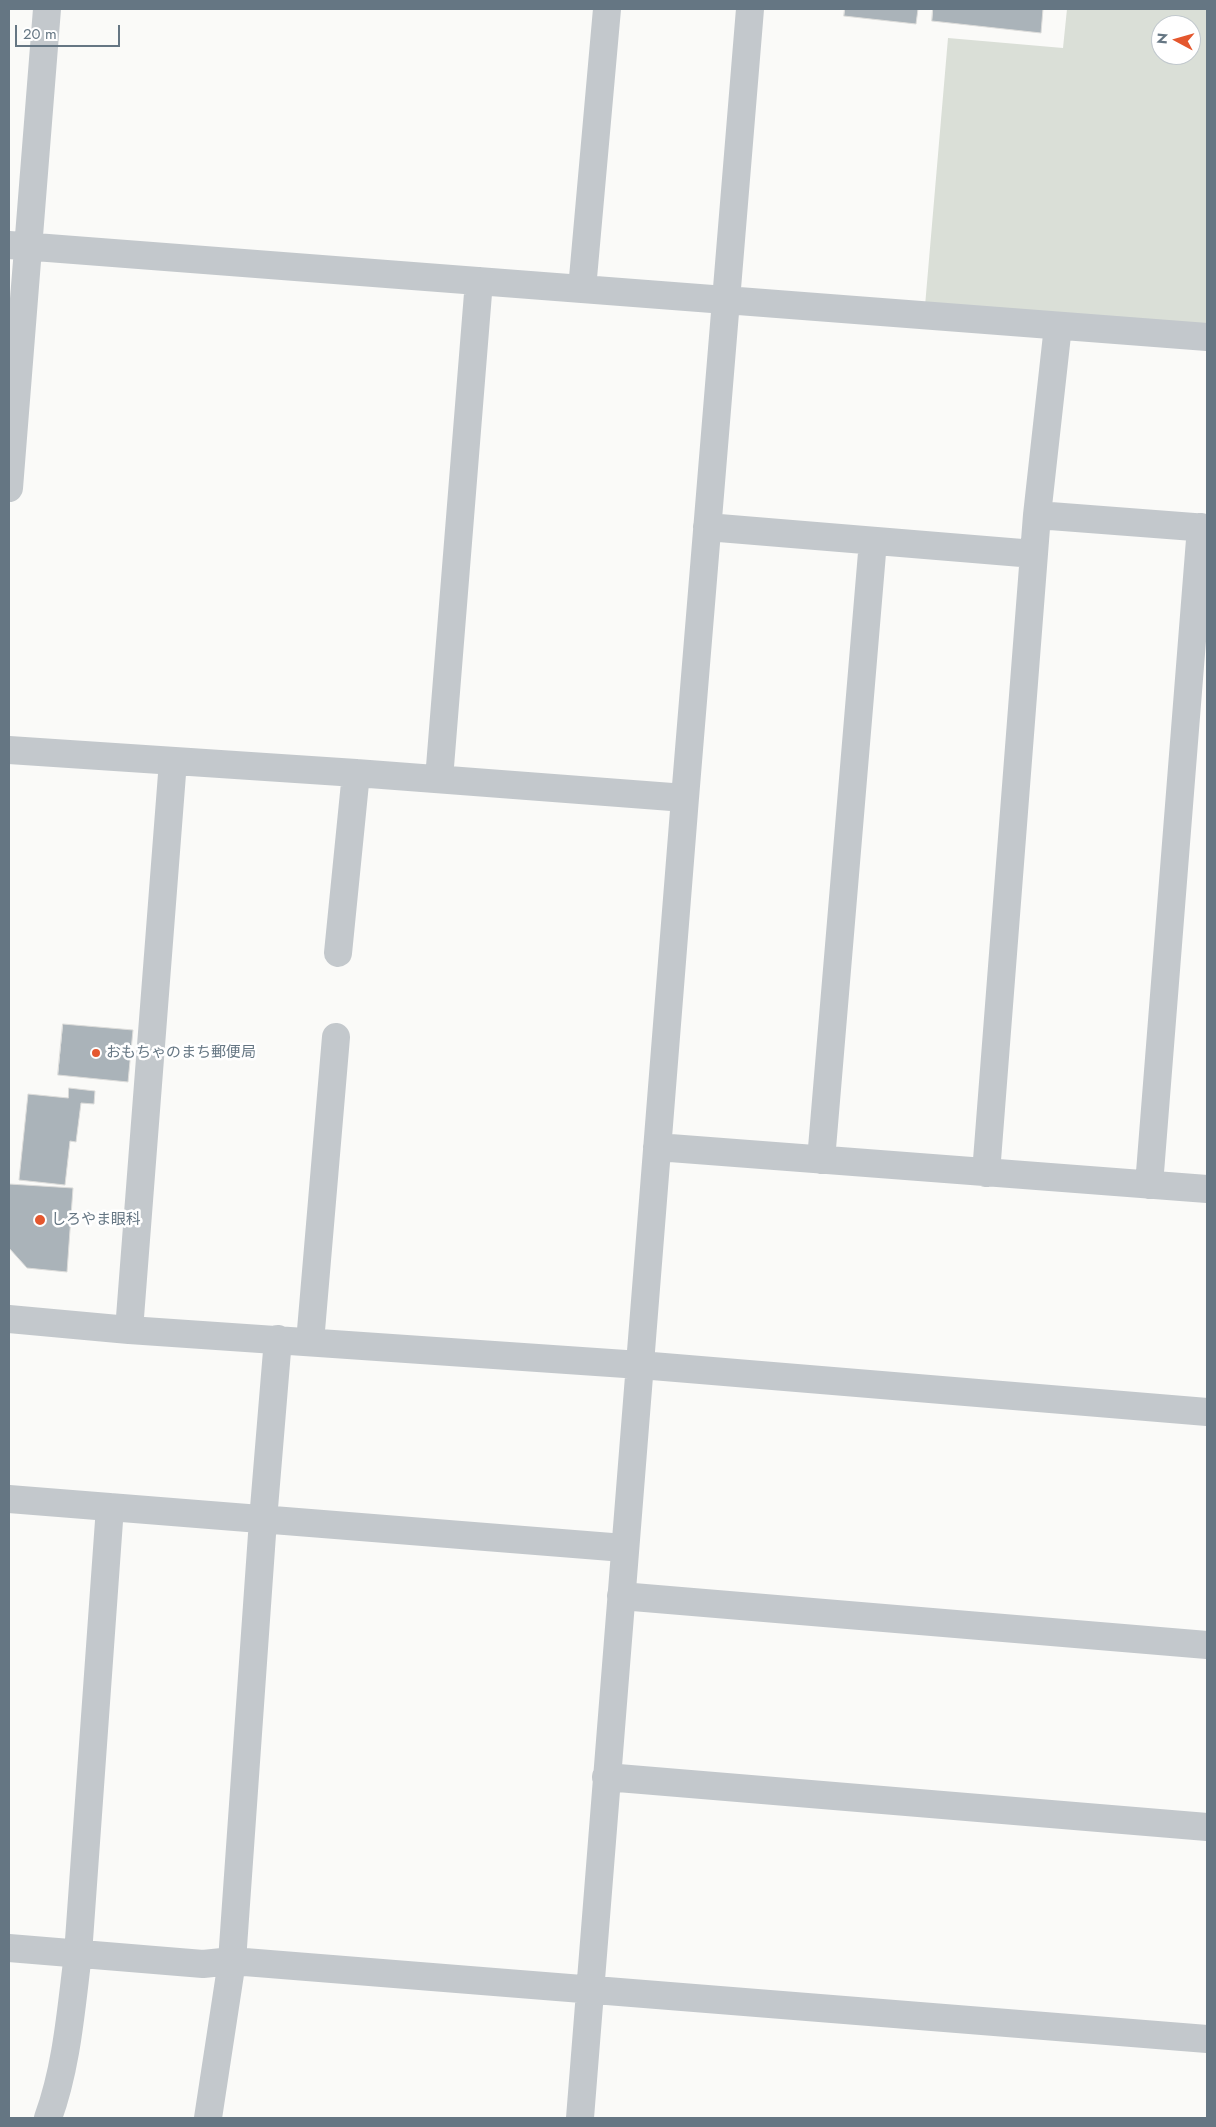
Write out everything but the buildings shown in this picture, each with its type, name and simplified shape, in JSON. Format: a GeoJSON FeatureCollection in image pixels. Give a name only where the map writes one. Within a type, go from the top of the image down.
{"type":"FeatureCollection","features":[{"type":"Feature","properties":{"kind":"street"},"geometry":{"type":"LineString","coordinates":[[9,488],[18,246],[47,9]]}},
{"type":"Feature","properties":{"kind":"street"},"geometry":{"type":"LineString","coordinates":[[582,289],[607,9]]}},
{"type":"Feature","properties":{"kind":"street"},"geometry":{"type":"LineString","coordinates":[[580,2118],[684,798],[750,9]]}},
{"type":"Feature","properties":{"kind":"street"},"geometry":{"type":"LineString","coordinates":[[18,246],[1207,338]]}},
{"type":"Feature","properties":{"kind":"street"},"geometry":{"type":"LineString","coordinates":[[439,779],[479,281]]}},
{"type":"Feature","properties":{"kind":"street"},"geometry":{"type":"LineString","coordinates":[[986,1173],[1037,515],[1058,326]]}},
{"type":"Feature","properties":{"kind":"street"},"geometry":{"type":"LineString","coordinates":[[1037,515],[1204,528],[1149,1185]]}},
{"type":"Feature","properties":{"kind":"street"},"geometry":{"type":"LineString","coordinates":[[707,527],[1034,554]]}},
{"type":"Feature","properties":{"kind":"street"},"geometry":{"type":"LineString","coordinates":[[821,1160],[873,540]]}},
{"type":"Feature","properties":{"kind":"street"},"geometry":{"type":"LineString","coordinates":[[9,750],[356,773],[684,798]]}},
{"type":"Feature","properties":{"kind":"street"},"geometry":{"type":"LineString","coordinates":[[129,1330],[173,761]]}},
{"type":"Feature","properties":{"kind":"street"},"geometry":{"type":"LineString","coordinates":[[338,953],[356,773]]}},
{"type":"Feature","properties":{"kind":"street"},"geometry":{"type":"LineString","coordinates":[[310,1342],[336,1037]]}},
{"type":"Feature","properties":{"kind":"street"},"geometry":{"type":"LineString","coordinates":[[657,1148],[1207,1190]]}},
{"type":"Feature","properties":{"kind":"street"},"geometry":{"type":"LineString","coordinates":[[9,1319],[129,1330],[640,1365],[1207,1412]]}},
{"type":"Feature","properties":{"kind":"street"},"geometry":{"type":"LineString","coordinates":[[208,2118],[232,1961],[263,1520],[278,1339]]}},
{"type":"Feature","properties":{"kind":"street"},"geometry":{"type":"LineString","coordinates":[[9,1499],[624,1548]]}},
{"type":"Feature","properties":{"kind":"street"},"geometry":{"type":"LineString","coordinates":[[48,2118],[56,2096],[66,2043],[78,1954],[110,1508]]}},
{"type":"Feature","properties":{"kind":"street"},"geometry":{"type":"LineString","coordinates":[[621,1596],[1207,1645]]}},
{"type":"Feature","properties":{"kind":"street"},"geometry":{"type":"LineString","coordinates":[[606,1776],[1207,1827]]}},
{"type":"Feature","properties":{"kind":"street"},"geometry":{"type":"LineString","coordinates":[[9,1948],[203,1964],[232,1961],[1207,2039]]}},
{"type":"Feature","properties":{"kind":"shaded area"},"geometry":{"type":"Polygon","coordinates":[[[1067,9],[1207,9],[1207,329],[925,306],[948,38],[1063,48],[1067,9]]]}},
{"type":"Feature","properties":{"kind":"place","name":"おもちゃのまち郵便局"},"geometry":{"type":"Point","coordinates":[96,1053]}},
{"type":"Feature","properties":{"kind":"place","name":"しろやま眼科"},"geometry":{"type":"Point","coordinates":[40,1220]}}]}
